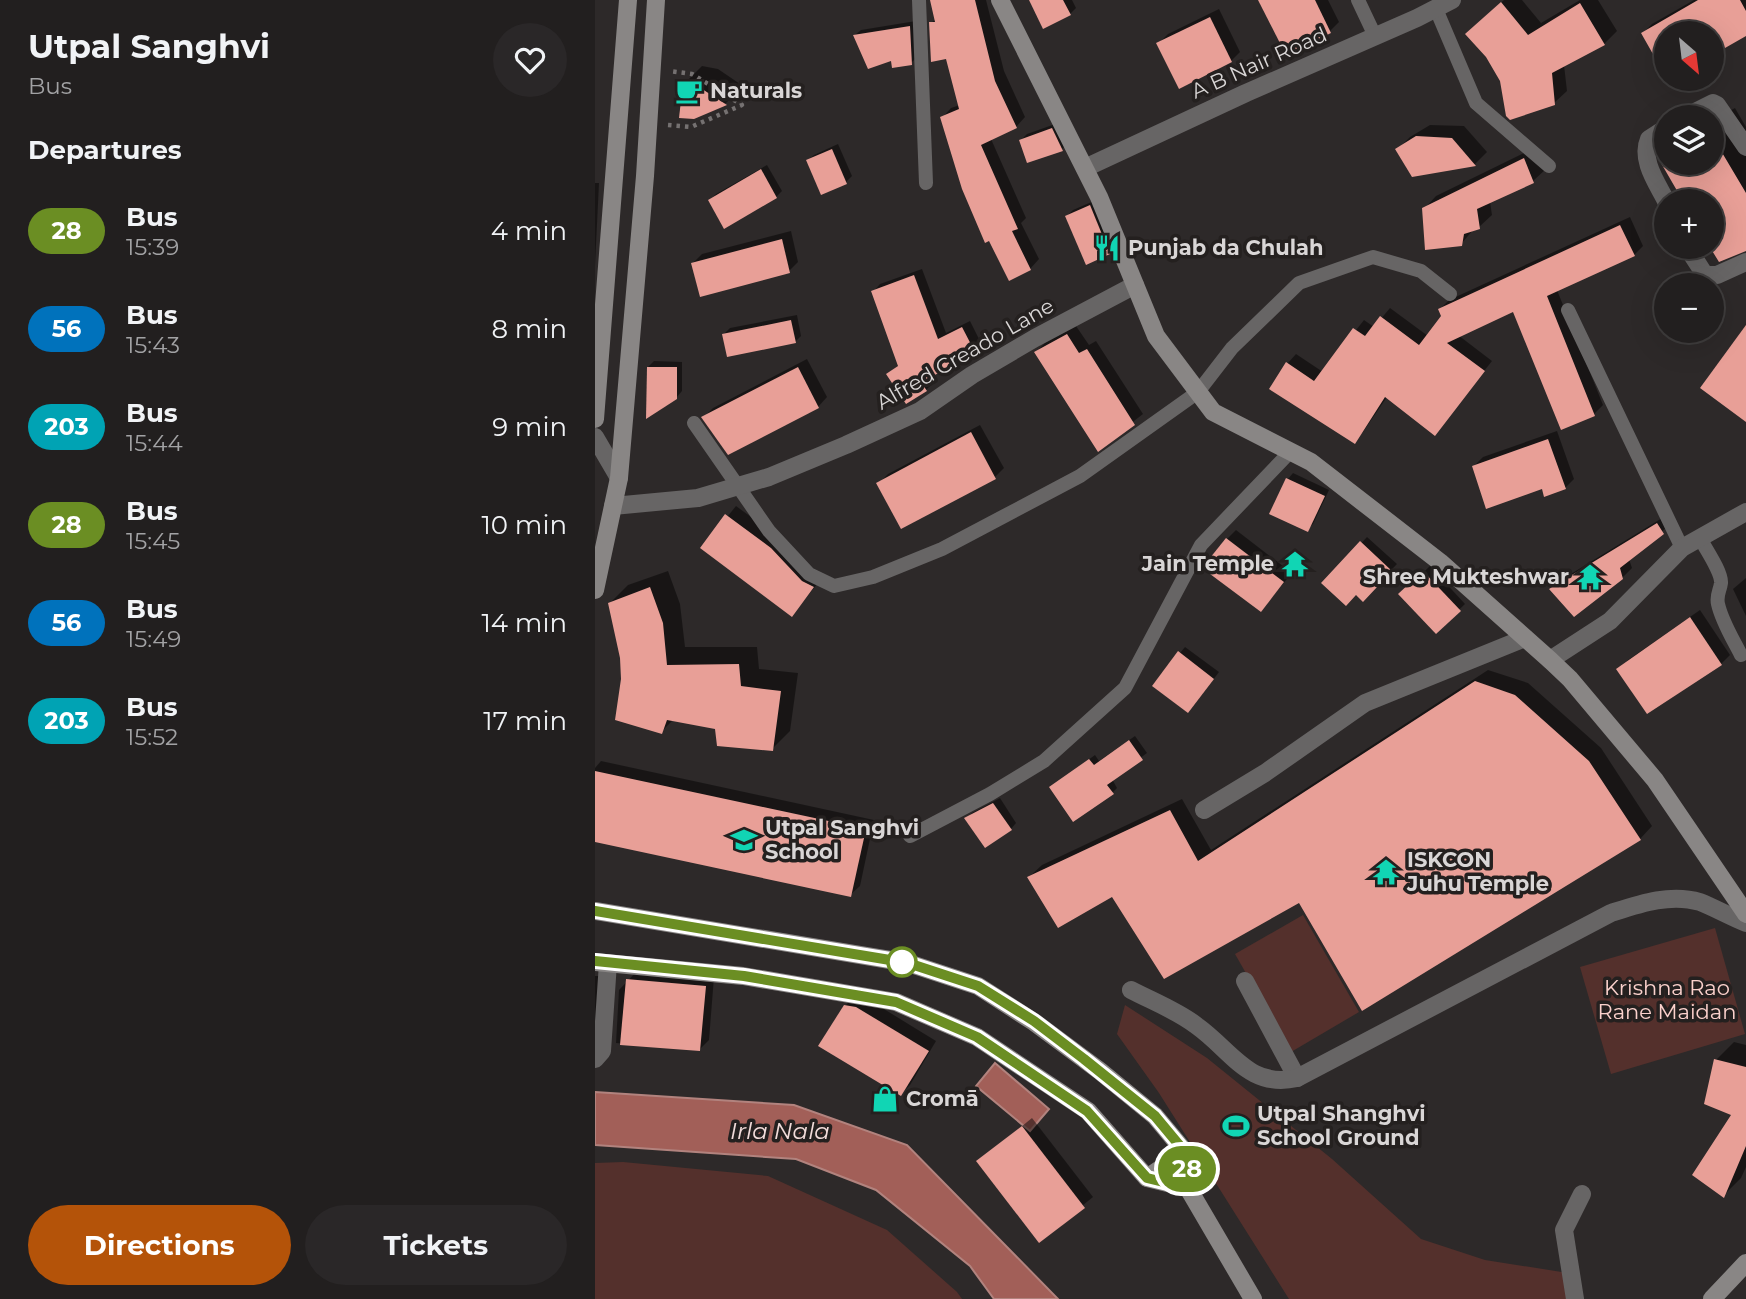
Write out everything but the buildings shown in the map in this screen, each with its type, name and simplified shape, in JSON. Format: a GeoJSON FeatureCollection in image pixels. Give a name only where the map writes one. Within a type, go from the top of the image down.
{"type":"FeatureCollection","features":[{"type":"Feature","properties":{"kind":"street"},"geometry":{"type":"LineString","coordinates":[[595,419],[628,0]]}},
{"type":"Feature","properties":{"kind":"street"},"geometry":{"type":"LineString","coordinates":[[595,590],[619,478],[649,124],[656,0]]}},
{"type":"Feature","properties":{"kind":"street"},"geometry":{"type":"LineString","coordinates":[[1000,0],[1099,197],[1156,336],[1213,411],[1311,462],[1440,562],[1550,660],[1570,679],[1654,780],[1746,914]]}},
{"type":"Feature","properties":{"kind":"street","name":"A B Nair Road"},"geometry":{"type":"LineString","coordinates":[[1085,168],[1444,4]]}},
{"type":"Feature","properties":{"kind":"street"},"geometry":{"type":"LineString","coordinates":[[1724,115],[1746,147]]}},
{"type":"Feature","properties":{"kind":"street"},"geometry":{"type":"LineString","coordinates":[[1654,136],[1649,139],[1646,153],[1660,189]]}},
{"type":"Feature","properties":{"kind":"street"},"geometry":{"type":"LineString","coordinates":[[1695,259],[1705,275],[1717,275],[1746,262]]}},
{"type":"Feature","properties":{"kind":"street","name":"Alfred Creado Lane"},"geometry":{"type":"LineString","coordinates":[[613,506],[698,498],[769,477],[820,456],[920,411],[972,375],[1035,338],[1135,285]]}},
{"type":"Feature","properties":{"kind":"street"},"geometry":{"type":"LineString","coordinates":[[595,437],[619,478]]}},
{"type":"Feature","properties":{"kind":"street"},"geometry":{"type":"LineString","coordinates":[[1550,660],[1610,621],[1682,548],[1746,512]]}},
{"type":"Feature","properties":{"kind":"street"},"geometry":{"type":"LineString","coordinates":[[1204,810],[1265,773],[1365,703],[1525,638]]}},
{"type":"Feature","properties":{"kind":"street"},"geometry":{"type":"LineString","coordinates":[[1131,990],[1196,1025],[1255,1075],[1281,1082],[1297,1078],[1611,913],[1642,903],[1675,898],[1699,902],[1746,923]]}},
{"type":"Feature","properties":{"kind":"street"},"geometry":{"type":"LineString","coordinates":[[595,911],[908,963],[978,986],[1034,1021],[1155,1116],[1185,1152],[1188,1188],[1253,1299]]}},
{"type":"Feature","properties":{"kind":"street"},"geometry":{"type":"LineString","coordinates":[[595,1059],[602,1051],[601,962],[744,976],[896,1002],[977,1037],[1087,1111],[1147,1178],[1188,1188]]}},
{"type":"Feature","properties":{"kind":"street"},"geometry":{"type":"LineString","coordinates":[[1245,981],[1297,1078]]}},
{"type":"Feature","properties":{"kind":"street"},"geometry":{"type":"LineString","coordinates":[[1147,1178],[1185,1152]]}},
{"type":"Feature","properties":{"kind":"street"},"geometry":{"type":"LineString","coordinates":[[1575,1299],[1564,1230],[1582,1194]]}},
{"type":"Feature","properties":{"kind":"street"},"geometry":{"type":"LineString","coordinates":[[1712,1299],[1746,1263]]}},
{"type":"Feature","properties":{"kind":"lane"},"geometry":{"type":"LineString","coordinates":[[919,0],[926,183]]}},
{"type":"Feature","properties":{"kind":"lane"},"geometry":{"type":"LineString","coordinates":[[1358,0],[1375,36]]}},
{"type":"Feature","properties":{"kind":"lane"},"geometry":{"type":"LineString","coordinates":[[1444,4],[1476,103],[1549,166]]}},
{"type":"Feature","properties":{"kind":"lane"},"geometry":{"type":"LineString","coordinates":[[694,423],[769,531],[809,574],[834,586],[873,577],[941,549],[1070,481],[1198,392],[1232,348],[1299,283],[1373,257],[1421,271],[1450,294]]}},
{"type":"Feature","properties":{"kind":"lane"},"geometry":{"type":"LineString","coordinates":[[1568,310],[1682,548]]}},
{"type":"Feature","properties":{"kind":"lane"},"geometry":{"type":"LineString","coordinates":[[910,836],[990,794],[1044,761],[1125,688],[1201,545],[1291,451]]}},
{"type":"Feature","properties":{"kind":"lane"},"geometry":{"type":"LineString","coordinates":[[1700,538],[1720,576],[1721,584],[1717,592],[1720,613],[1741,655]]}},
{"type":"Feature","properties":{"kind":"path"},"geometry":{"type":"LineString","coordinates":[[649,124],[691,127],[742,105],[692,74],[652,68]]}},
{"type":"Feature","properties":{"kind":"green space"},"geometry":{"type":"Polygon","coordinates":[[[1303,915],[1359,1012],[1291,1052],[1235,954],[1303,915]]]}},
{"type":"Feature","properties":{"kind":"green space","name":"Krishna Rao Rane Maidan"},"geometry":{"type":"Polygon","coordinates":[[[1715,928],[1745,1034],[1611,1074],[1580,967],[1715,928]]]}},
{"type":"Feature","properties":{"kind":"green space","name":"Utpal Shanghvi School Ground"},"geometry":{"type":"Polygon","coordinates":[[[1125,1005],[1207,1058],[1332,1159],[1421,1239],[1485,1260],[1568,1273],[1576,1299],[1289,1299],[1159,1093],[1117,1034],[1125,1005]]]}},
{"type":"Feature","properties":{"kind":"green space"},"geometry":{"type":"Polygon","coordinates":[[[623,1162],[768,1176],[887,1230],[962,1299],[595,1299],[595,1163],[623,1162]]]}},
{"type":"Feature","properties":{"kind":"water"},"geometry":{"type":"Polygon","coordinates":[[[995,1063],[1049,1109],[1030,1131],[976,1086],[995,1063]]]}},
{"type":"Feature","properties":{"kind":"water","name":"Irla Nala"},"geometry":{"type":"Polygon","coordinates":[[[595,1092],[794,1105],[907,1145],[1058,1299],[994,1299],[970,1266],[876,1190],[796,1159],[595,1145],[595,1092]]]}},
{"type":"Feature","properties":{"kind":"bus line","name":"28"},"geometry":{"type":"LineString","coordinates":[[595,911],[908,963],[978,986],[1034,1021],[1155,1116],[1185,1152],[1188,1188],[1147,1178],[1087,1111],[977,1037],[896,1002],[744,976],[595,961]]}},
{"type":"Feature","properties":{"kind":"place","name":"Naturals"},"geometry":{"type":"Point","coordinates":[689,91]}},
{"type":"Feature","properties":{"kind":"place","name":"Punjab da Chulah"},"geometry":{"type":"Point","coordinates":[1107,248]}},
{"type":"Feature","properties":{"kind":"place","name":"Jain Temple"},"geometry":{"type":"Point","coordinates":[1295,564]}},
{"type":"Feature","properties":{"kind":"place","name":"Shree Mukteshwar"},"geometry":{"type":"Point","coordinates":[1590,577]}},
{"type":"Feature","properties":{"kind":"place","name":"Utpal Sanghvi School"},"geometry":{"type":"Point","coordinates":[744,840]}},
{"type":"Feature","properties":{"kind":"place","name":"ISKCON Juhu Temple"},"geometry":{"type":"Point","coordinates":[1386,872]}},
{"type":"Feature","properties":{"kind":"place","name":"Cromā"},"geometry":{"type":"Point","coordinates":[885,1099]}},
{"type":"Feature","properties":{"kind":"place","name":"Utpal Shanghvi School Ground"},"geometry":{"type":"Point","coordinates":[1236,1126]}}]}
